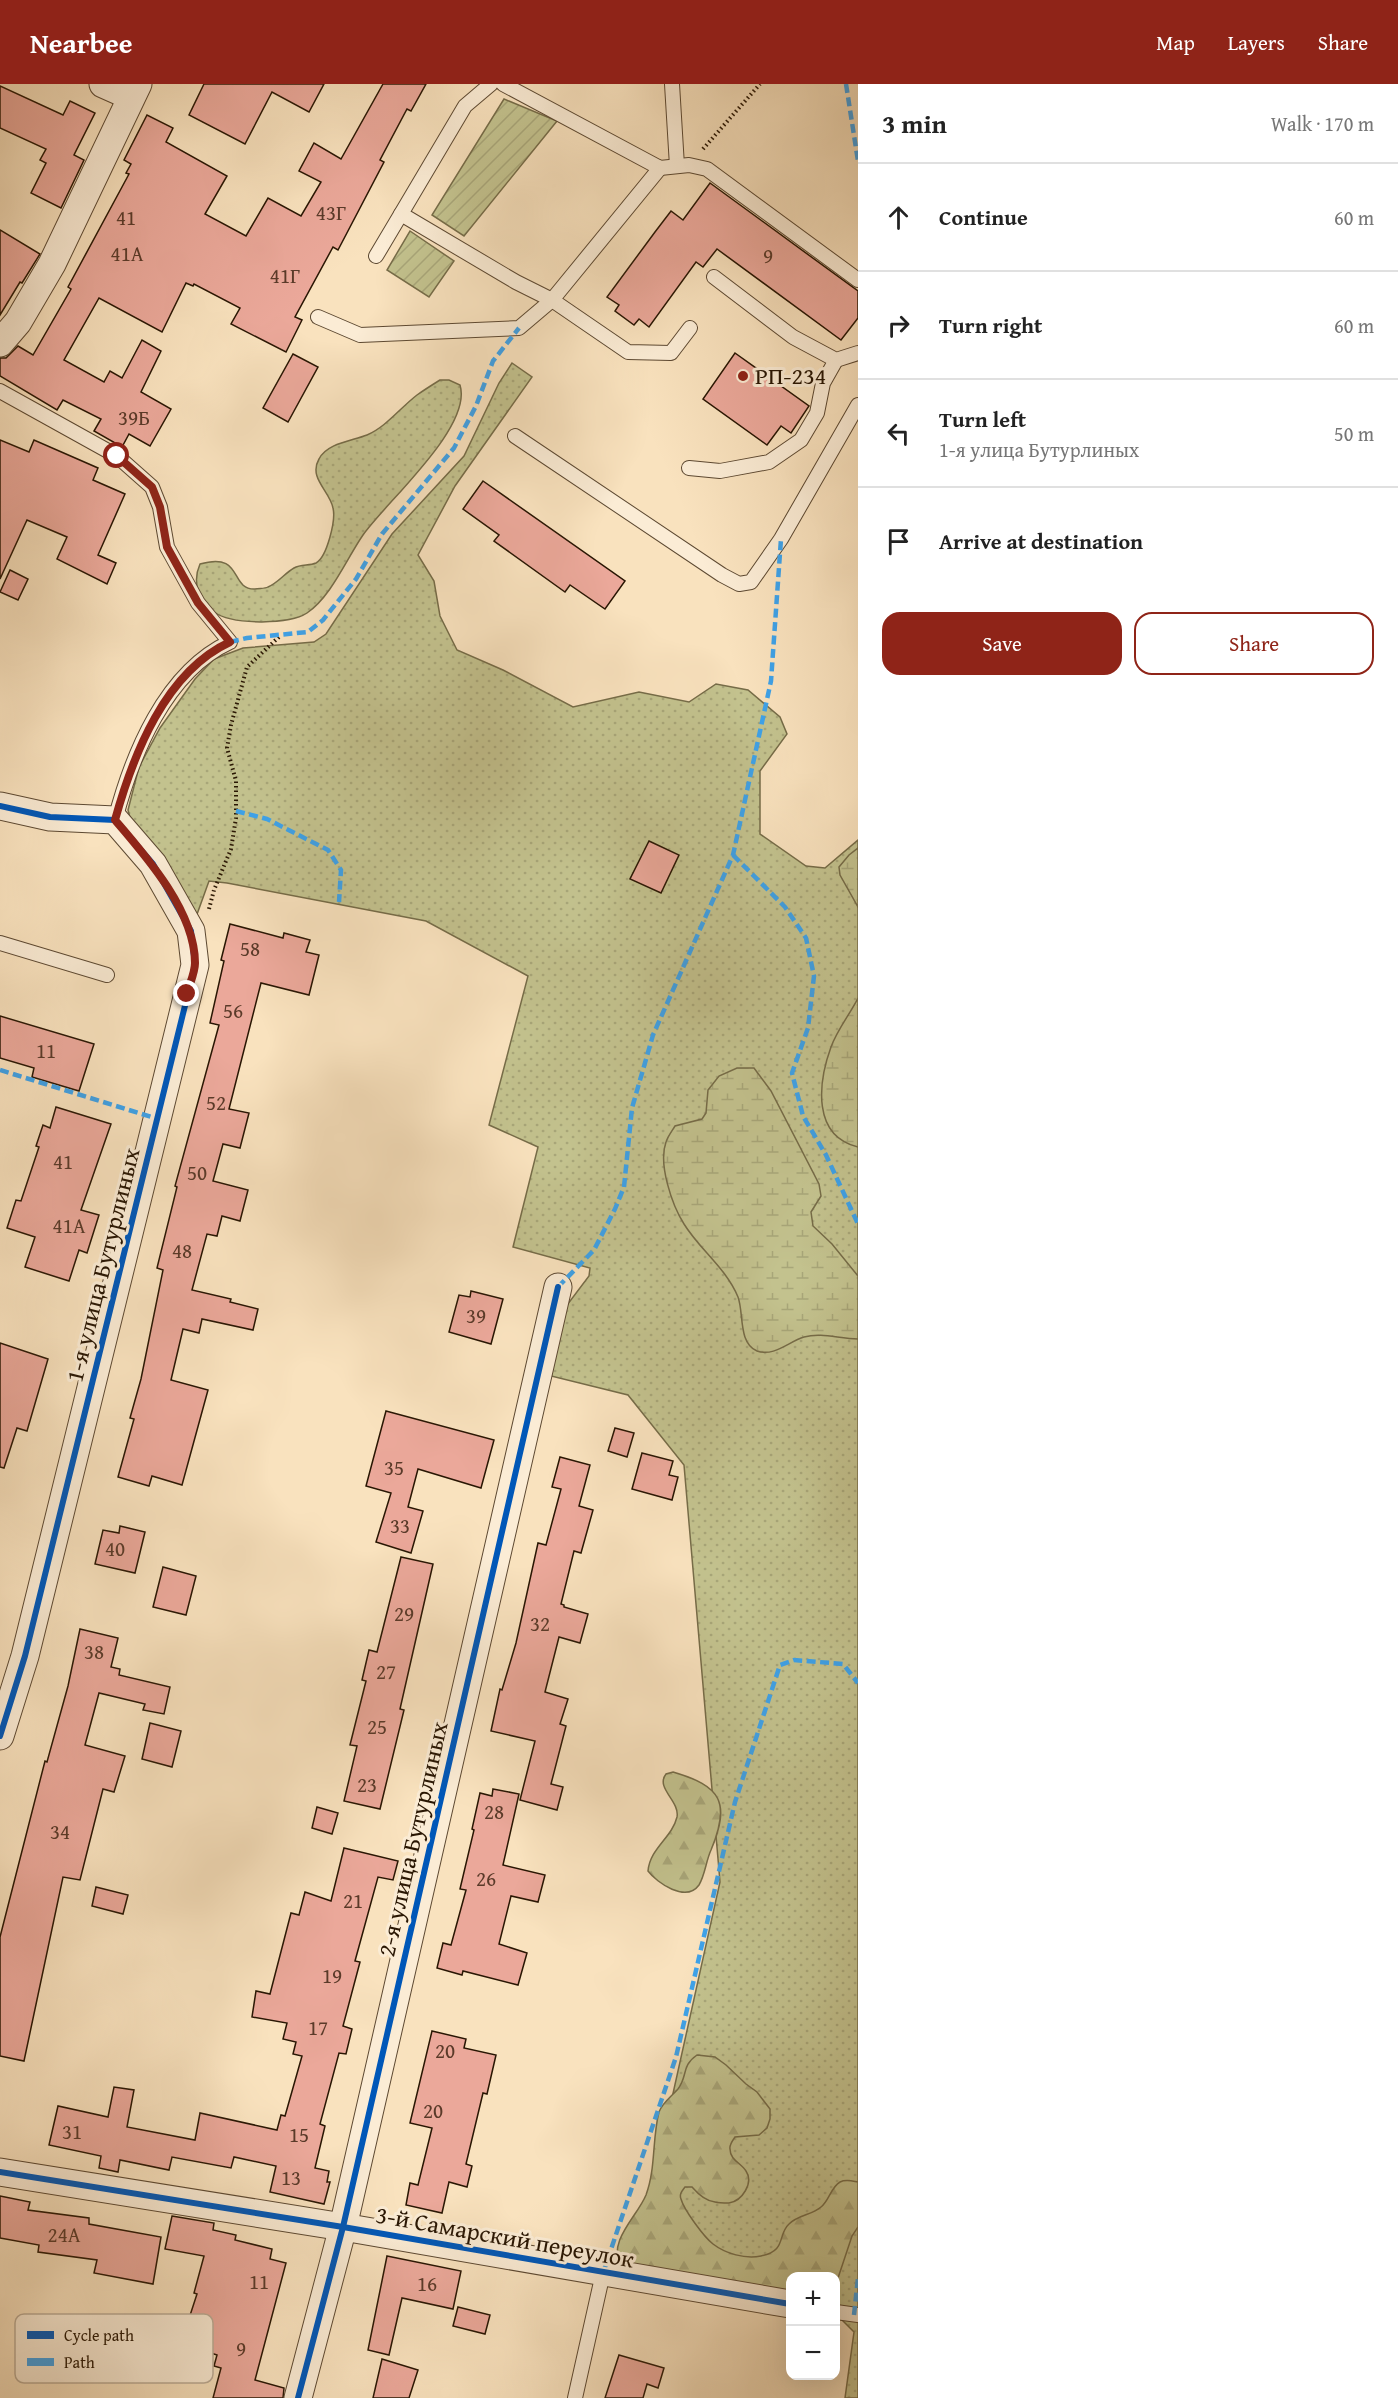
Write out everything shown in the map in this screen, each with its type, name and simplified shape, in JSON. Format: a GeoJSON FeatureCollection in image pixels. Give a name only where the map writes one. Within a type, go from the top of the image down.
{"type":"FeatureCollection","features":[{"type":"Feature","properties":{"kind":"street"},"geometry":{"type":"LineString","coordinates":[[0,344],[18,321],[52,264],[134,90],[103,84]]}},
{"type":"Feature","properties":{"kind":"street"},"geometry":{"type":"LineString","coordinates":[[0,806],[50,817],[115,820]]}},
{"type":"Feature","properties":{"kind":"street","name":"1-я улица Бутурлиных"},"geometry":{"type":"LineString","coordinates":[[0,1736],[25,1656],[195,965],[191,931],[153,864],[115,820]]}},
{"type":"Feature","properties":{"kind":"street","name":"2-я улица Бутурлиных"},"geometry":{"type":"LineString","coordinates":[[298,2398],[343,2228],[558,1287]]}},
{"type":"Feature","properties":{"kind":"street","name":"3-й Самарский переулок"},"geometry":{"type":"LineString","coordinates":[[0,2172],[786,2303]]}},
{"type":"Feature","properties":{"kind":"lane"},"geometry":{"type":"LineString","coordinates":[[376,256],[465,106],[491,84]]}},
{"type":"Feature","properties":{"kind":"lane"},"geometry":{"type":"LineString","coordinates":[[503,84],[660,168],[683,165],[708,169],[858,280]]}},
{"type":"Feature","properties":{"kind":"lane"},"geometry":{"type":"LineString","coordinates":[[672,84],[683,165]]}},
{"type":"Feature","properties":{"kind":"lane"},"geometry":{"type":"LineString","coordinates":[[318,317],[360,335],[519,328],[552,300],[660,168]]}},
{"type":"Feature","properties":{"kind":"lane"},"geometry":{"type":"LineString","coordinates":[[401,214],[516,282],[552,300],[628,352],[671,353],[690,328]]}},
{"type":"Feature","properties":{"kind":"lane"},"geometry":{"type":"LineString","coordinates":[[714,277],[793,337],[836,360]]}},
{"type":"Feature","properties":{"kind":"lane"},"geometry":{"type":"LineString","coordinates":[[689,468],[720,471],[769,462],[801,440],[817,412],[823,383],[836,360],[858,353]]}},
{"type":"Feature","properties":{"kind":"lane"},"geometry":{"type":"LineString","coordinates":[[0,391],[117,456],[152,487],[160,507],[167,547],[198,603],[230,642],[216,648],[176,685],[138,749],[115,820]]}},
{"type":"Feature","properties":{"kind":"lane"},"geometry":{"type":"LineString","coordinates":[[515,436],[722,575],[739,584],[751,582],[781,539],[858,405]]}},
{"type":"Feature","properties":{"kind":"lane"},"geometry":{"type":"LineString","coordinates":[[0,943],[107,975]]}},
{"type":"Feature","properties":{"kind":"lane"},"geometry":{"type":"LineString","coordinates":[[575,2398],[603,2272]]}},
{"type":"Feature","properties":{"kind":"lane"},"geometry":{"type":"LineString","coordinates":[[840,2313],[858,2315]]}},
{"type":"Feature","properties":{"kind":"path"},"geometry":{"type":"LineString","coordinates":[[683,165],[760,84]]}},
{"type":"Feature","properties":{"kind":"path"},"geometry":{"type":"LineString","coordinates":[[209,912],[214,890],[231,849],[236,818],[236,781],[227,748],[231,725],[247,667],[281,635]]}},
{"type":"Feature","properties":{"kind":"green space"},"geometry":{"type":"Polygon","coordinates":[[[504,99],[557,121],[464,236],[432,215],[504,99]]]}},
{"type":"Feature","properties":{"kind":"green space"},"geometry":{"type":"Polygon","coordinates":[[[410,231],[454,261],[429,297],[387,270],[410,231]]]}},
{"type":"Feature","properties":{"kind":"green space"},"geometry":{"type":"Polygon","coordinates":[[[512,363],[532,377],[455,486],[418,555],[434,581],[440,616],[457,650],[503,670],[573,707],[639,692],[689,702],[716,684],[748,690],[780,717],[787,734],[760,771],[760,834],[806,866],[825,868],[858,840],[858,2398],[845,2398],[854,2332],[840,2318],[840,2272],[786,2272],[786,2275],[638,2251],[720,1882],[684,1465],[628,1395],[547,1375],[558,1317],[589,1276],[590,1268],[513,1247],[538,1147],[489,1125],[528,976],[426,921],[227,883],[209,881],[196,917],[131,822],[128,810],[139,767],[160,728],[195,679],[214,659],[243,648],[314,642],[326,634],[392,534],[464,456],[499,383],[512,363]]]}},
{"type":"Feature","properties":{"kind":"green space"},"geometry":{"type":"Polygon","coordinates":[[[440,380],[449,380],[460,385],[461,402],[454,422],[425,463],[363,535],[331,587],[316,606],[299,617],[260,622],[222,616],[209,608],[202,599],[197,586],[196,577],[200,564],[214,561],[224,563],[230,566],[242,584],[247,588],[255,589],[267,588],[294,568],[316,563],[324,554],[330,538],[334,514],[331,502],[316,472],[319,459],[328,449],[340,443],[374,432],[417,395],[440,380]]]}},
{"type":"Feature","properties":{"kind":"green space"},"geometry":{"type":"Polygon","coordinates":[[[858,848],[858,907],[840,875],[839,867],[858,848]]]}},
{"type":"Feature","properties":{"kind":"green space"},"geometry":{"type":"Polygon","coordinates":[[[858,998],[858,1147],[843,1141],[833,1132],[822,1106],[822,1092],[823,1076],[831,1047],[858,998]]]}},
{"type":"Feature","properties":{"kind":"green space"},"geometry":{"type":"Polygon","coordinates":[[[737,1068],[754,1068],[771,1091],[819,1184],[821,1196],[811,1212],[813,1226],[832,1244],[858,1276],[858,1339],[824,1335],[804,1337],[769,1352],[757,1351],[751,1347],[744,1335],[740,1304],[733,1287],[690,1233],[675,1206],[665,1173],[664,1151],[667,1140],[675,1126],[702,1119],[706,1113],[708,1090],[719,1076],[737,1068]]]}},
{"type":"Feature","properties":{"kind":"green space"},"geometry":{"type":"Polygon","coordinates":[[[673,1772],[702,1783],[718,1798],[720,1808],[717,1833],[701,1881],[693,1890],[687,1892],[672,1889],[658,1881],[648,1871],[653,1856],[671,1831],[677,1817],[677,1811],[665,1790],[663,1779],[666,1774],[673,1772]]]}},
{"type":"Feature","properties":{"kind":"green space"},"geometry":{"type":"Polygon","coordinates":[[[697,2055],[715,2057],[757,2092],[770,2109],[767,2128],[759,2135],[735,2137],[731,2144],[730,2153],[744,2168],[749,2181],[745,2191],[738,2199],[729,2203],[718,2203],[705,2199],[692,2187],[685,2187],[681,2193],[683,2204],[695,2223],[718,2248],[742,2256],[755,2257],[769,2254],[778,2247],[785,2228],[793,2221],[817,2210],[824,2204],[837,2184],[849,2180],[858,2182],[858,2227],[852,2236],[840,2272],[786,2272],[786,2298],[620,2266],[617,2256],[621,2238],[642,2203],[649,2185],[659,2112],[678,2089],[692,2059],[697,2055]]]}},
{"type":"Feature","properties":{"kind":"building"},"geometry":{"type":"Polygon","coordinates":[[[204,84],[324,84],[309,112],[272,92],[245,144],[189,115],[204,84]]]}},
{"type":"Feature","properties":{"kind":"building"},"geometry":{"type":"Polygon","coordinates":[[[383,84],[426,84],[411,111],[407,109],[380,160],[384,162],[338,250],[333,247],[295,317],[302,320],[286,352],[231,324],[240,308],[194,284],[193,286],[186,283],[162,332],[99,298],[64,360],[104,382],[110,371],[122,378],[142,340],[161,351],[141,392],[171,409],[150,446],[129,434],[122,447],[94,431],[101,419],[63,400],[57,410],[0,376],[0,358],[6,358],[18,346],[33,355],[71,289],[68,287],[129,174],[126,173],[131,164],[124,160],[147,115],[173,128],[166,142],[227,176],[205,214],[246,236],[268,198],[301,216],[321,182],[299,171],[314,143],[341,159],[383,84]]]}},
{"type":"Feature","properties":{"kind":"building"},"geometry":{"type":"Polygon","coordinates":[[[0,86],[63,115],[70,101],[95,113],[74,155],[84,160],[61,208],[31,193],[46,163],[40,160],[46,149],[0,128],[0,86]]]}},
{"type":"Feature","properties":{"kind":"building"},"geometry":{"type":"Polygon","coordinates":[[[710,183],[858,291],[858,318],[841,340],[717,249],[703,267],[696,262],[649,327],[639,319],[634,325],[615,311],[619,305],[607,297],[655,232],[671,211],[683,220],[710,183]]]}},
{"type":"Feature","properties":{"kind":"building"},"geometry":{"type":"Polygon","coordinates":[[[0,230],[40,254],[0,315],[0,230]]]}},
{"type":"Feature","properties":{"kind":"building","name":"РП-234"},"geometry":{"type":"Polygon","coordinates":[[[735,353],[809,406],[791,433],[781,426],[767,445],[703,399],[735,353]]]}},
{"type":"Feature","properties":{"kind":"building"},"geometry":{"type":"Polygon","coordinates":[[[293,354],[318,367],[288,422],[263,408],[293,354]]]}},
{"type":"Feature","properties":{"kind":"building"},"geometry":{"type":"Polygon","coordinates":[[[0,440],[29,452],[34,440],[98,468],[93,480],[125,494],[98,555],[116,563],[107,584],[57,559],[67,537],[27,520],[0,579],[0,440]]]}},
{"type":"Feature","properties":{"kind":"building"},"geometry":{"type":"Polygon","coordinates":[[[483,481],[625,581],[605,609],[570,585],[565,592],[494,541],[499,535],[463,509],[483,481]]]}},
{"type":"Feature","properties":{"kind":"building"},"geometry":{"type":"Polygon","coordinates":[[[10,570],[28,579],[18,600],[0,592],[10,570]]]}},
{"type":"Feature","properties":{"kind":"building"},"geometry":{"type":"Polygon","coordinates":[[[649,841],[679,855],[661,893],[630,879],[649,841]]]}},
{"type":"Feature","properties":{"kind":"building"},"geometry":{"type":"Polygon","coordinates":[[[230,924],[283,938],[284,933],[310,940],[306,952],[319,955],[309,995],[261,983],[229,1109],[249,1113],[240,1148],[223,1144],[213,1181],[248,1190],[240,1221],[222,1216],[217,1236],[207,1234],[192,1290],[231,1299],[230,1302],[258,1309],[253,1330],[202,1319],[199,1333],[183,1329],[171,1380],[208,1390],[182,1485],[152,1476],[149,1486],[118,1477],[134,1419],[130,1418],[141,1379],[163,1270],[157,1268],[177,1187],[175,1186],[219,1025],[210,1023],[230,924]]]}},
{"type":"Feature","properties":{"kind":"building"},"geometry":{"type":"Polygon","coordinates":[[[0,1016],[94,1044],[79,1091],[32,1077],[34,1068],[0,1058],[0,1016]]]}},
{"type":"Feature","properties":{"kind":"building"},"geometry":{"type":"Polygon","coordinates":[[[56,1107],[111,1124],[81,1210],[99,1215],[87,1253],[79,1250],[69,1281],[25,1267],[35,1237],[7,1228],[16,1200],[21,1201],[39,1147],[36,1146],[43,1125],[50,1128],[56,1107]]]}},
{"type":"Feature","properties":{"kind":"building"},"geometry":{"type":"Polygon","coordinates":[[[471,1291],[503,1299],[491,1344],[449,1332],[459,1295],[470,1297],[471,1291]]]}},
{"type":"Feature","properties":{"kind":"building"},"geometry":{"type":"Polygon","coordinates":[[[0,1343],[48,1359],[27,1431],[17,1428],[4,1468],[0,1467],[0,1343]]]}},
{"type":"Feature","properties":{"kind":"building"},"geometry":{"type":"Polygon","coordinates":[[[386,1411],[494,1440],[481,1488],[418,1469],[408,1507],[423,1511],[411,1553],[376,1542],[391,1493],[366,1486],[386,1411]]]}},
{"type":"Feature","properties":{"kind":"building"},"geometry":{"type":"Polygon","coordinates":[[[615,1428],[634,1433],[627,1457],[608,1451],[615,1428]]]}},
{"type":"Feature","properties":{"kind":"building"},"geometry":{"type":"Polygon","coordinates":[[[642,1453],[673,1461],[669,1475],[678,1477],[672,1500],[632,1489],[642,1453]]]}},
{"type":"Feature","properties":{"kind":"building"},"geometry":{"type":"Polygon","coordinates":[[[560,1457],[590,1465],[579,1506],[593,1510],[581,1553],[574,1551],[561,1604],[588,1614],[580,1643],[559,1637],[545,1692],[568,1699],[560,1724],[566,1726],[551,1784],[563,1787],[557,1810],[520,1800],[535,1741],[491,1731],[500,1689],[502,1690],[516,1643],[538,1543],[546,1545],[561,1489],[552,1487],[560,1457]]]}},
{"type":"Feature","properties":{"kind":"building"},"geometry":{"type":"Polygon","coordinates":[[[120,1526],[145,1532],[135,1573],[95,1564],[103,1530],[119,1533],[120,1526]]]}},
{"type":"Feature","properties":{"kind":"building"},"geometry":{"type":"Polygon","coordinates":[[[401,1557],[433,1564],[400,1709],[404,1710],[380,1809],[344,1801],[357,1746],[350,1745],[366,1681],[362,1680],[369,1650],[377,1652],[401,1557]]]}},
{"type":"Feature","properties":{"kind":"building"},"geometry":{"type":"Polygon","coordinates":[[[163,1567],[196,1576],[186,1615],[153,1607],[163,1567]]]}},
{"type":"Feature","properties":{"kind":"building"},"geometry":{"type":"Polygon","coordinates":[[[80,1629],[118,1638],[111,1667],[120,1669],[119,1675],[170,1687],[164,1714],[143,1710],[145,1704],[99,1693],[85,1745],[125,1756],[114,1792],[103,1789],[80,1880],[63,1877],[24,2061],[0,2056],[0,1937],[45,1761],[47,1762],[68,1686],[80,1629]]]}},
{"type":"Feature","properties":{"kind":"building"},"geometry":{"type":"Polygon","coordinates":[[[150,1723],[181,1731],[172,1767],[142,1759],[150,1723]]]}},
{"type":"Feature","properties":{"kind":"building"},"geometry":{"type":"Polygon","coordinates":[[[493,1789],[519,1794],[503,1865],[545,1875],[538,1902],[511,1896],[499,1944],[527,1953],[518,1985],[463,1971],[462,1975],[437,1968],[443,1943],[451,1945],[466,1890],[460,1889],[480,1793],[492,1796],[493,1789]]]}},
{"type":"Feature","properties":{"kind":"building"},"geometry":{"type":"Polygon","coordinates":[[[317,1807],[338,1813],[332,1834],[312,1828],[317,1807]]]}},
{"type":"Feature","properties":{"kind":"building"},"geometry":{"type":"Polygon","coordinates":[[[344,1848],[398,1861],[393,1880],[378,1877],[355,1961],[360,1962],[343,2026],[352,2029],[346,2054],[339,2053],[320,2124],[325,2126],[315,2168],[329,2171],[327,2182],[330,2182],[324,2204],[270,2192],[276,2166],[234,2157],[231,2168],[172,2157],[169,2170],[120,2160],[118,2172],[99,2168],[101,2156],[49,2145],[58,2106],[108,2117],[114,2087],[134,2090],[127,2127],[195,2140],[200,2113],[277,2130],[281,2115],[285,2116],[302,2056],[293,2054],[296,2042],[283,2039],[287,2023],[252,2017],[256,1991],[270,1994],[291,1913],[299,1915],[305,1892],[331,1901],[344,1848]]]}},
{"type":"Feature","properties":{"kind":"building"},"geometry":{"type":"Polygon","coordinates":[[[96,1887],[128,1895],[123,1914],[92,1906],[96,1887]]]}},
{"type":"Feature","properties":{"kind":"building"},"geometry":{"type":"Polygon","coordinates":[[[432,2031],[466,2039],[464,2048],[496,2055],[487,2094],[483,2093],[466,2164],[472,2166],[467,2187],[449,2182],[442,2213],[406,2205],[410,2183],[418,2185],[432,2128],[410,2123],[432,2031]]]}},
{"type":"Feature","properties":{"kind":"building"},"geometry":{"type":"Polygon","coordinates":[[[0,2196],[30,2202],[28,2210],[89,2218],[89,2224],[161,2237],[153,2284],[94,2273],[97,2260],[38,2252],[39,2245],[0,2238],[0,2196]]]}},
{"type":"Feature","properties":{"kind":"building"},"geometry":{"type":"Polygon","coordinates":[[[172,2216],[214,2223],[213,2230],[236,2235],[235,2240],[272,2249],[270,2259],[286,2263],[255,2380],[284,2388],[283,2398],[213,2398],[221,2368],[214,2366],[217,2355],[213,2354],[213,2314],[190,2314],[197,2294],[194,2293],[204,2256],[165,2249],[172,2216]]]}},
{"type":"Feature","properties":{"kind":"building"},"geometry":{"type":"Polygon","coordinates":[[[387,2256],[461,2271],[453,2309],[402,2298],[389,2355],[368,2350],[387,2256]]]}},
{"type":"Feature","properties":{"kind":"building"},"geometry":{"type":"Polygon","coordinates":[[[458,2307],[490,2315],[485,2334],[453,2326],[458,2307]]]}},
{"type":"Feature","properties":{"kind":"building"},"geometry":{"type":"Polygon","coordinates":[[[619,2355],[664,2368],[658,2388],[647,2384],[643,2398],[605,2398],[619,2355]]]}},
{"type":"Feature","properties":{"kind":"building"},"geometry":{"type":"Polygon","coordinates":[[[382,2359],[418,2370],[409,2398],[373,2398],[382,2359]]]}},
{"type":"Feature","properties":{"kind":"marked path"},"geometry":{"type":"LineString","coordinates":[[846,84],[858,161]]}},
{"type":"Feature","properties":{"kind":"marked path"},"geometry":{"type":"LineString","coordinates":[[230,642],[247,638],[308,632],[323,620],[356,579],[382,534],[454,448],[476,406],[493,361],[519,328]]}},
{"type":"Feature","properties":{"kind":"marked path"},"geometry":{"type":"LineString","coordinates":[[558,1287],[594,1250],[624,1187],[632,1108],[653,1035],[733,855],[771,681],[781,539]]}},
{"type":"Feature","properties":{"kind":"marked path"},"geometry":{"type":"LineString","coordinates":[[236,811],[267,819],[328,850],[341,870],[339,902]]}},
{"type":"Feature","properties":{"kind":"marked path"},"geometry":{"type":"LineString","coordinates":[[733,855],[785,907],[806,938],[814,976],[808,1028],[792,1073],[803,1116],[826,1155],[858,1224]]}},
{"type":"Feature","properties":{"kind":"marked path"},"geometry":{"type":"LineString","coordinates":[[0,1070],[158,1119]]}},
{"type":"Feature","properties":{"kind":"marked path"},"geometry":{"type":"LineString","coordinates":[[603,2273],[676,2057],[735,1802],[780,1665],[794,1660],[843,1664],[858,1683]]}},
{"type":"Feature","properties":{"kind":"marked path"},"geometry":{"type":"LineString","coordinates":[[854,2315],[858,2278]]}},
{"type":"Feature","properties":{"kind":"cycle path"},"geometry":{"type":"LineString","coordinates":[[0,806],[50,817],[115,820],[153,864],[191,931],[195,965],[25,1656],[0,1736]]}},
{"type":"Feature","properties":{"kind":"cycle path"},"geometry":{"type":"LineString","coordinates":[[298,2398],[343,2227],[558,1287]]}},
{"type":"Feature","properties":{"kind":"cycle path"},"geometry":{"type":"LineString","coordinates":[[0,2172],[343,2227],[786,2303]]}},
{"type":"Feature","properties":{"kind":"place","name":"РП-234"},"geometry":{"type":"Point","coordinates":[743,376]}},
{"type":"Feature","properties":{"kind":"route"},"geometry":{"type":"LineString","coordinates":[[117,456],[152,487],[160,507],[167,547],[198,603],[230,642],[216,648],[176,685],[138,749],[115,820],[153,864],[191,931],[195,965],[187,994]]}}]}
